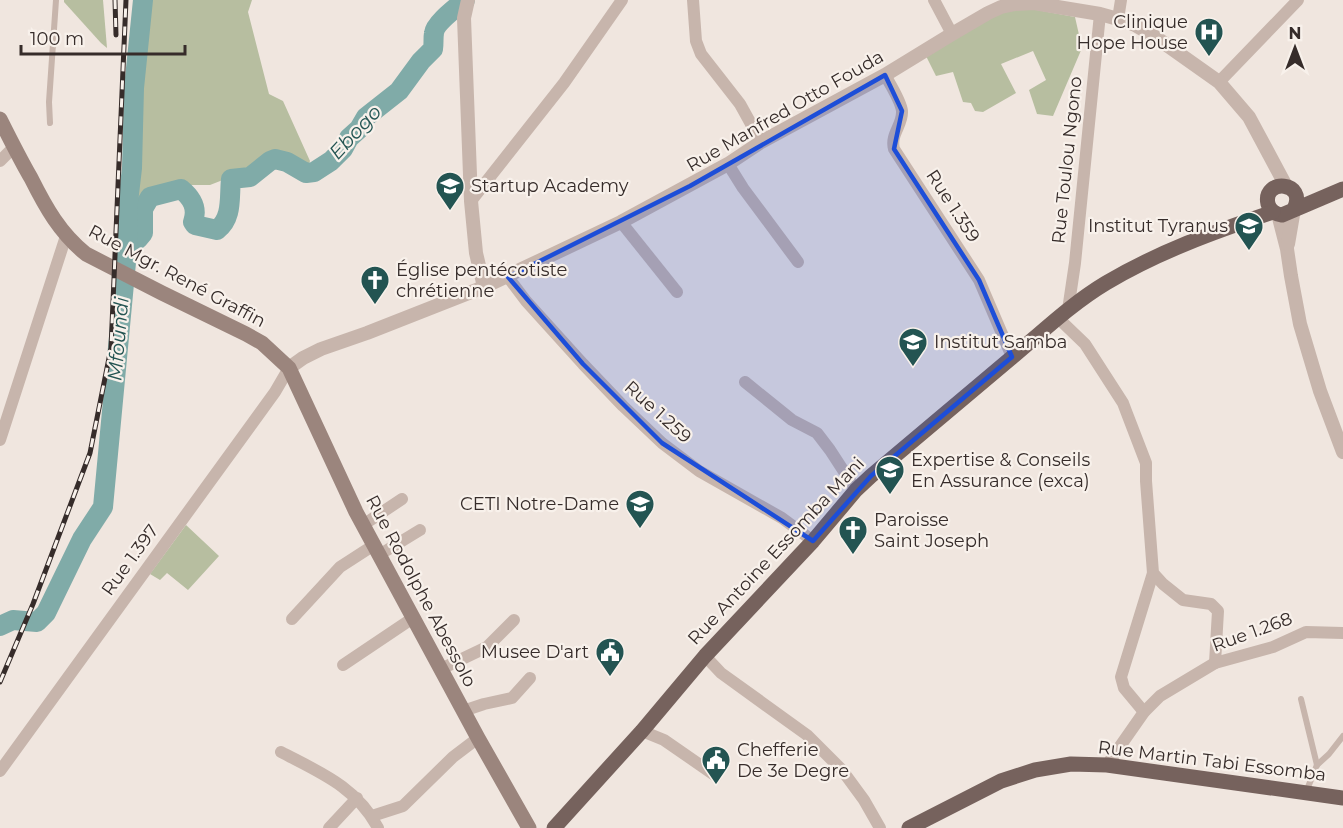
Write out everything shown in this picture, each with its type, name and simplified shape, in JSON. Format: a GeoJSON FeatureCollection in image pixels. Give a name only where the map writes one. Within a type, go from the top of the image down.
{"type":"FeatureCollection","features":[{"type":"Feature","properties":{"kind":"main road","name":"Rue Mgr. René Graffin"},"geometry":{"type":"LineString","coordinates":[[0,119],[48,212],[66,236],[86,254],[246,334],[262,343],[289,368]]}},
{"type":"Feature","properties":{"kind":"main road"},"geometry":{"type":"LineString","coordinates":[[1278,199],[1339,191]]}},
{"type":"Feature","properties":{"kind":"main road"},"geometry":{"type":"LineString","coordinates":[[1294,209],[1339,191]]}},
{"type":"Feature","properties":{"kind":"main road"},"geometry":{"type":"LineString","coordinates":[[1278,199],[1295,193],[1297,204],[1294,209]]}},
{"type":"Feature","properties":{"kind":"main road","name":"Rue Antoine Essomba Mani"},"geometry":{"type":"LineString","coordinates":[[554,828],[642,731],[705,656],[813,542],[856,490],[1063,314],[1103,285],[1125,272],[1233,225],[1278,199]]}},
{"type":"Feature","properties":{"kind":"main road","name":"Rue Rodolphe Abessolo"},"geometry":{"type":"LineString","coordinates":[[289,368],[376,550],[529,828]]}},
{"type":"Feature","properties":{"kind":"main road","name":"Rue Martin Tabi Essomba"},"geometry":{"type":"LineString","coordinates":[[909,828],[1001,781],[1035,770],[1071,764],[1107,765],[1343,798]]}},
{"type":"Feature","properties":{"kind":"street"},"geometry":{"type":"LineString","coordinates":[[471,201],[564,83],[622,0]]}},
{"type":"Feature","properties":{"kind":"street"},"geometry":{"type":"LineString","coordinates":[[693,0],[696,41],[701,54],[741,104],[761,142]]}},
{"type":"Feature","properties":{"kind":"street"},"geometry":{"type":"LineString","coordinates":[[934,0],[952,34]]}},
{"type":"Feature","properties":{"kind":"street"},"geometry":{"type":"LineString","coordinates":[[1118,19],[1121,0]]}},
{"type":"Feature","properties":{"kind":"street"},"geometry":{"type":"LineString","coordinates":[[1219,81],[1298,0]]}},
{"type":"Feature","properties":{"kind":"street"},"geometry":{"type":"LineString","coordinates":[[466,2],[464,32],[471,201],[476,253],[484,287]]}},
{"type":"Feature","properties":{"kind":"street","name":"Rue Manfred Otto Fouda"},"geometry":{"type":"LineString","coordinates":[[289,368],[321,349],[508,277],[621,222],[885,75],[952,34],[1001,7],[1015,4],[1034,2],[1100,14],[1135,25],[1219,81],[1248,117],[1267,151],[1278,199]]}},
{"type":"Feature","properties":{"kind":"street","name":"Rue Toulou Ngono"},"geometry":{"type":"LineString","coordinates":[[1063,314],[1075,263],[1100,14]]}},
{"type":"Feature","properties":{"kind":"street","name":"Rue 1.359"},"geometry":{"type":"LineString","coordinates":[[885,75],[902,111],[893,137],[894,149],[979,280],[1012,357]]}},
{"type":"Feature","properties":{"kind":"street"},"geometry":{"type":"LineString","coordinates":[[0,161],[14,147]]}},
{"type":"Feature","properties":{"kind":"street"},"geometry":{"type":"LineString","coordinates":[[728,164],[798,262]]}},
{"type":"Feature","properties":{"kind":"street"},"geometry":{"type":"LineString","coordinates":[[1278,199],[1300,324],[1320,391],[1343,452]]}},
{"type":"Feature","properties":{"kind":"street"},"geometry":{"type":"LineString","coordinates":[[1287,249],[1294,209]]}},
{"type":"Feature","properties":{"kind":"street"},"geometry":{"type":"LineString","coordinates":[[621,222],[677,292]]}},
{"type":"Feature","properties":{"kind":"street"},"geometry":{"type":"LineString","coordinates":[[0,440],[66,236]]}},
{"type":"Feature","properties":{"kind":"street","name":"Rue 1.259"},"geometry":{"type":"LineString","coordinates":[[508,277],[526,301],[583,364],[662,443],[699,471],[782,518],[813,542]]}},
{"type":"Feature","properties":{"kind":"street"},"geometry":{"type":"LineString","coordinates":[[1063,314],[1123,402],[1147,468],[1153,573],[1121,677],[1124,688],[1144,712]]}},
{"type":"Feature","properties":{"kind":"street","name":"Rue 1.397"},"geometry":{"type":"LineString","coordinates":[[0,771],[289,368]]}},
{"type":"Feature","properties":{"kind":"street"},"geometry":{"type":"LineString","coordinates":[[745,382],[792,420],[817,433],[856,490]]}},
{"type":"Feature","properties":{"kind":"street"},"geometry":{"type":"LineString","coordinates":[[363,525],[402,499]]}},
{"type":"Feature","properties":{"kind":"street"},"geometry":{"type":"LineString","coordinates":[[292,619],[340,567],[420,530]]}},
{"type":"Feature","properties":{"kind":"street"},"geometry":{"type":"LineString","coordinates":[[1153,573],[1183,600],[1211,604],[1218,611],[1215,663]]}},
{"type":"Feature","properties":{"kind":"street"},"geometry":{"type":"LineString","coordinates":[[343,665],[413,618]]}},
{"type":"Feature","properties":{"kind":"street"},"geometry":{"type":"LineString","coordinates":[[441,669],[487,647],[514,620]]}},
{"type":"Feature","properties":{"kind":"street","name":"Rue 1.268"},"geometry":{"type":"LineString","coordinates":[[1107,765],[1144,712],[1160,696],[1215,663],[1273,647],[1306,632],[1343,633]]}},
{"type":"Feature","properties":{"kind":"street"},"geometry":{"type":"LineString","coordinates":[[705,656],[721,673],[807,735],[842,770],[864,800],[880,828]]}},
{"type":"Feature","properties":{"kind":"street"},"geometry":{"type":"LineString","coordinates":[[463,711],[512,698],[530,678]]}},
{"type":"Feature","properties":{"kind":"street"},"geometry":{"type":"LineString","coordinates":[[642,731],[664,740],[716,776]]}},
{"type":"Feature","properties":{"kind":"street"},"geometry":{"type":"LineString","coordinates":[[372,816],[403,806],[453,757],[478,738]]}},
{"type":"Feature","properties":{"kind":"street"},"geometry":{"type":"LineString","coordinates":[[280,752],[331,777],[347,788],[372,816],[378,828]]}},
{"type":"Feature","properties":{"kind":"street"},"geometry":{"type":"LineString","coordinates":[[329,828],[357,798]]}},
{"type":"Feature","properties":{"kind":"lane"},"geometry":{"type":"LineString","coordinates":[[50,123],[49,102],[56,0]]}},
{"type":"Feature","properties":{"kind":"lane"},"geometry":{"type":"LineString","coordinates":[[1301,699],[1317,765]]}},
{"type":"Feature","properties":{"kind":"lane"},"geometry":{"type":"LineString","coordinates":[[1305,793],[1317,765],[1343,736]]}},
{"type":"Feature","properties":{"kind":"highlighted area"},"geometry":{"type":"Polygon","coordinates":[[[885,75],[902,111],[894,149],[979,280],[1012,357],[871,476],[813,541],[662,443],[583,364],[508,277],[690,186],[885,75]]]}},
{"type":"Feature","properties":{"kind":"green space"},"geometry":{"type":"Polygon","coordinates":[[[64,0],[103,0],[107,48],[64,2],[64,0]]]}},
{"type":"Feature","properties":{"kind":"green space"},"geometry":{"type":"Polygon","coordinates":[[[143,0],[252,0],[248,12],[269,94],[283,101],[310,161],[307,169],[278,156],[266,159],[253,173],[246,176],[233,176],[210,185],[188,185],[171,189],[151,205],[128,241],[127,211],[132,168],[134,88],[143,0]]]}},
{"type":"Feature","properties":{"kind":"green space"},"geometry":{"type":"Polygon","coordinates":[[[1026,8],[1075,17],[1082,48],[1053,116],[1037,114],[1029,90],[1046,80],[1033,51],[1001,64],[1016,93],[983,112],[975,111],[971,103],[963,102],[953,72],[936,76],[926,56],[999,12],[1026,8]]]}},
{"type":"Feature","properties":{"kind":"green space"},"geometry":{"type":"Polygon","coordinates":[[[186,525],[219,556],[188,590],[167,573],[160,580],[150,574],[186,525]]]}},
{"type":"Feature","properties":{"kind":"waterway","name":"Mfoundi"},"geometry":{"type":"LineString","coordinates":[[0,626],[13,620],[37,622],[46,613],[82,539],[103,507],[128,241],[127,211],[132,168],[134,88],[143,0]]}},
{"type":"Feature","properties":{"kind":"waterway","name":"Ebogo"},"geometry":{"type":"LineString","coordinates":[[128,241],[138,239],[143,233],[143,209],[150,197],[181,189],[193,204],[195,225],[217,230],[226,220],[228,213],[231,179],[250,177],[275,159],[287,162],[306,173],[314,172],[331,161],[359,129],[366,117],[399,91],[433,49],[435,29],[465,0]]}},
{"type":"Feature","properties":{"kind":"railway"},"geometry":{"type":"LineString","coordinates":[[115,0],[116,35]]}},
{"type":"Feature","properties":{"kind":"railway"},"geometry":{"type":"LineString","coordinates":[[0,682],[33,604],[90,453],[111,348],[126,0]]}},
{"type":"Feature","properties":{"kind":"place","name":"Clinique Hope House"},"geometry":{"type":"Point","coordinates":[1209,58]}},
{"type":"Feature","properties":{"kind":"place","name":"Startup Academy"},"geometry":{"type":"Point","coordinates":[450,212]}},
{"type":"Feature","properties":{"kind":"place","name":"Institut Tyranus"},"geometry":{"type":"Point","coordinates":[1249,252]}},
{"type":"Feature","properties":{"kind":"place","name":"Église pentécotiste chrétienne"},"geometry":{"type":"Point","coordinates":[375,306]}},
{"type":"Feature","properties":{"kind":"place","name":"Institut Samba"},"geometry":{"type":"Point","coordinates":[913,368]}},
{"type":"Feature","properties":{"kind":"place","name":"Expertise & Conseils En Assurance (exca)"},"geometry":{"type":"Point","coordinates":[890,496]}},
{"type":"Feature","properties":{"kind":"place","name":"CETI Notre-Dame"},"geometry":{"type":"Point","coordinates":[640,530]}},
{"type":"Feature","properties":{"kind":"place","name":"Paroisse Saint Joseph"},"geometry":{"type":"Point","coordinates":[853,556]}},
{"type":"Feature","properties":{"kind":"place","name":"Musee D'art"},"geometry":{"type":"Point","coordinates":[610,678]}},
{"type":"Feature","properties":{"kind":"place","name":"Chefferie De 3e Degre"},"geometry":{"type":"Point","coordinates":[716,786]}}]}
